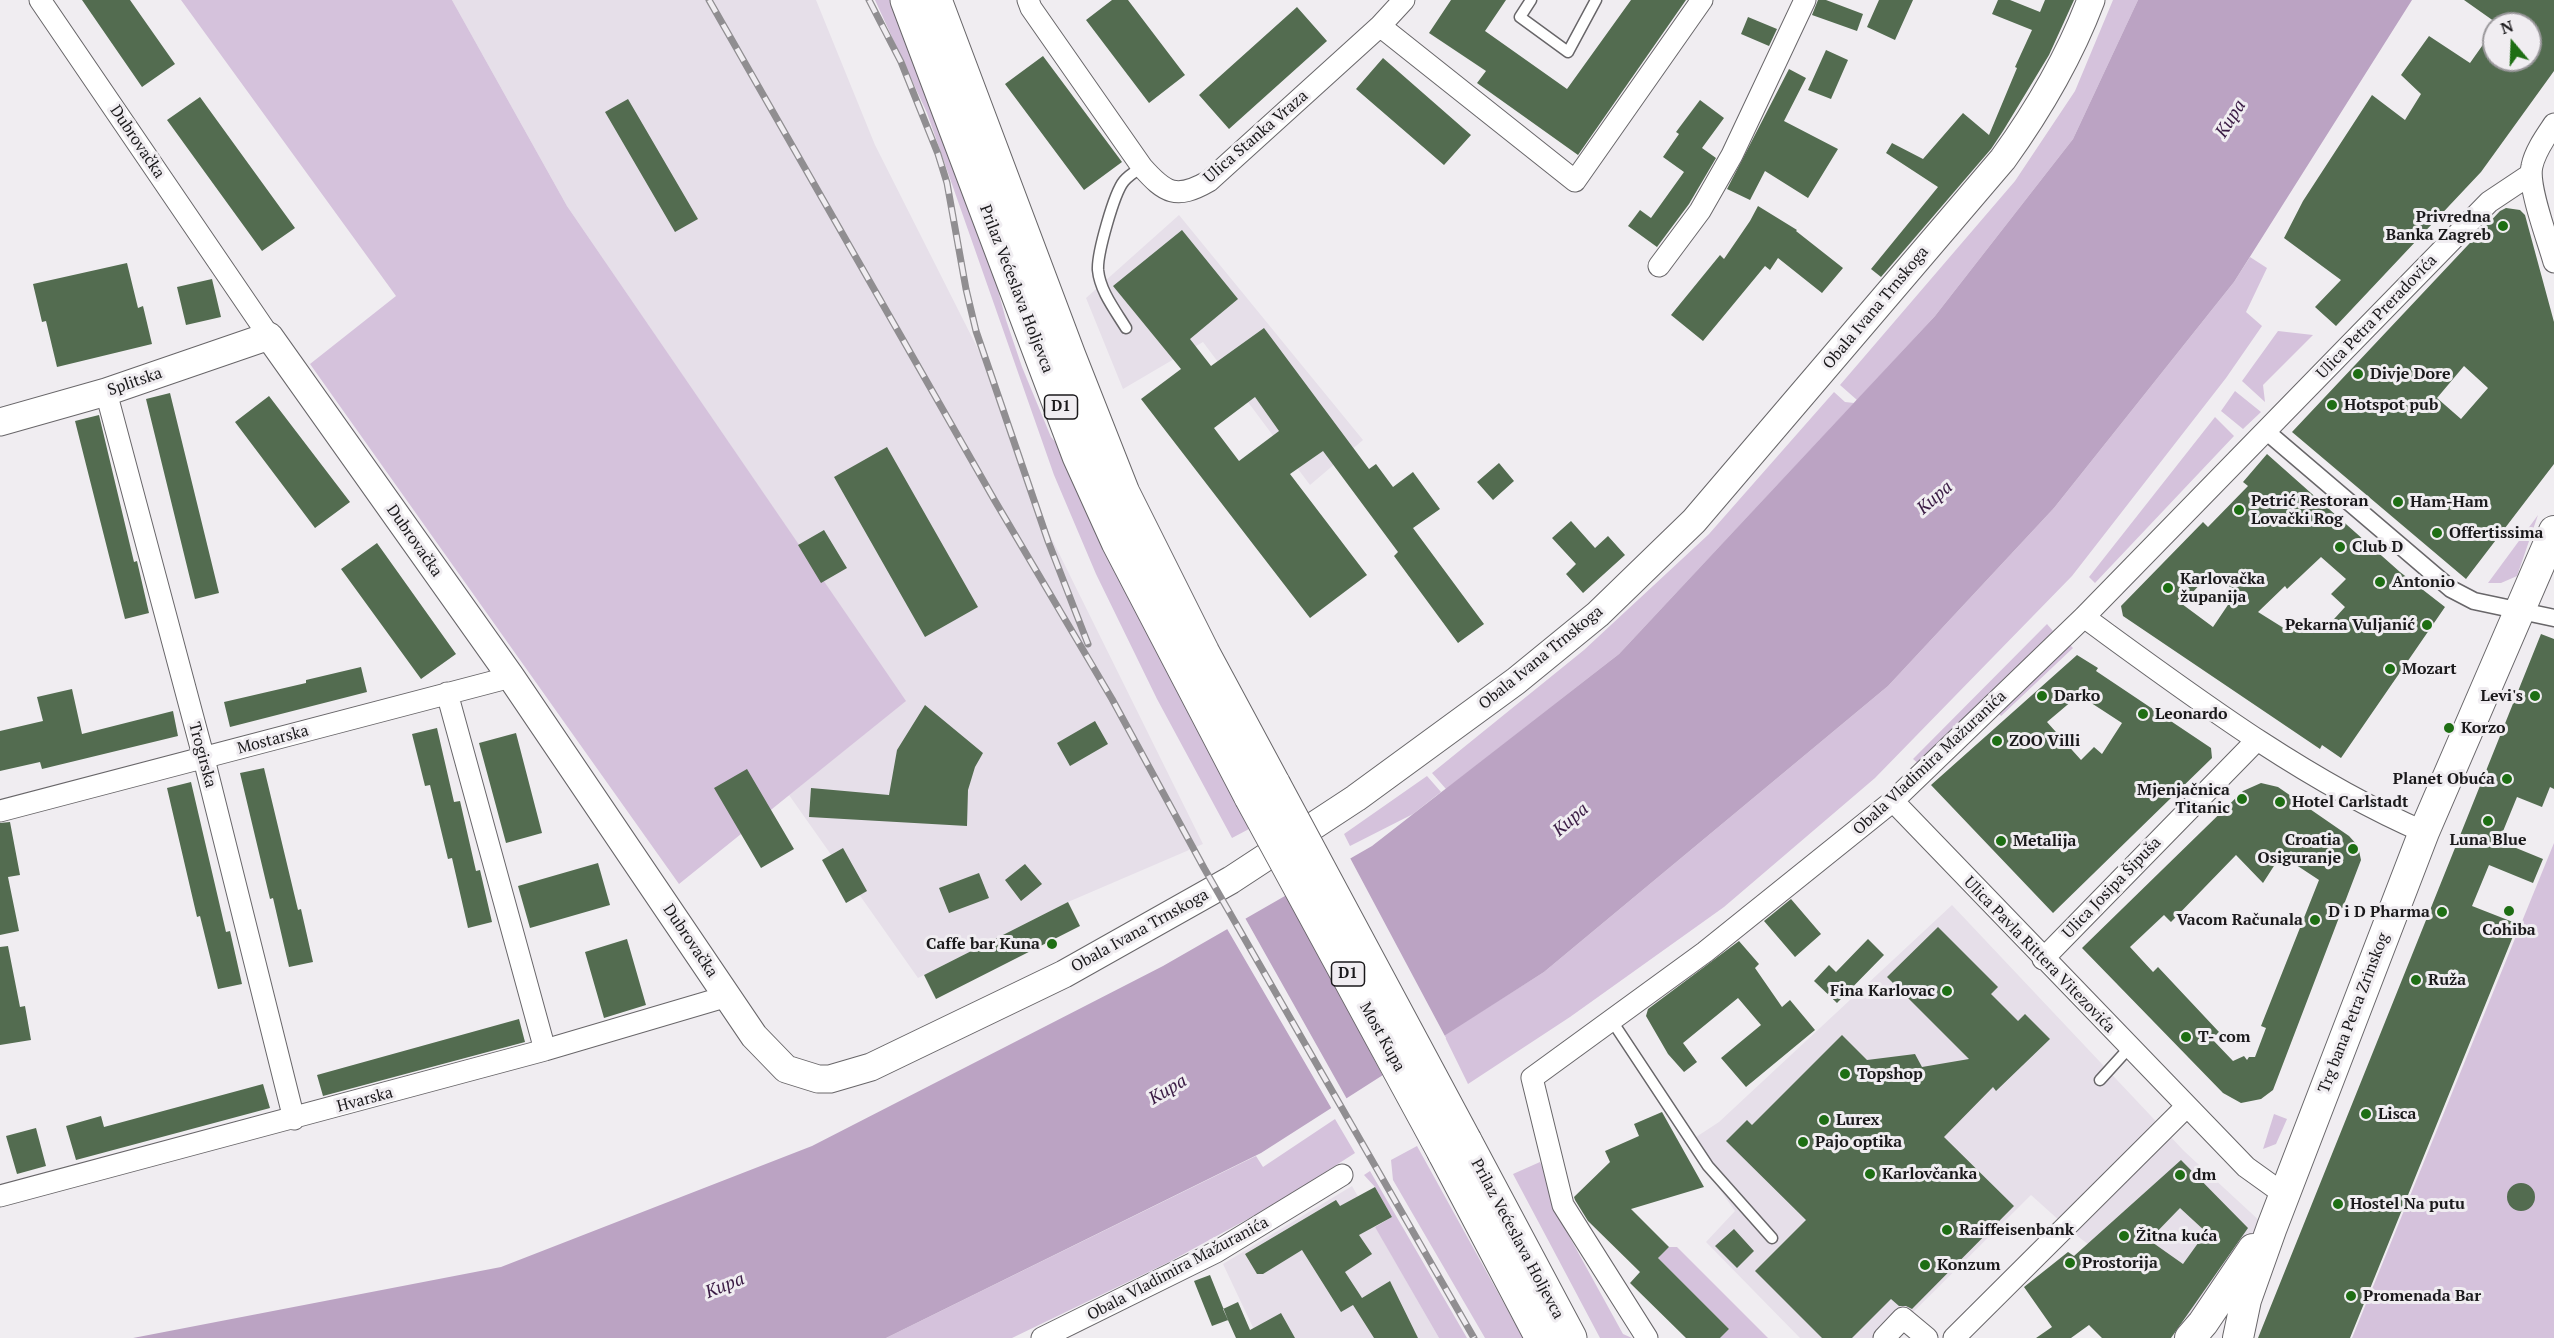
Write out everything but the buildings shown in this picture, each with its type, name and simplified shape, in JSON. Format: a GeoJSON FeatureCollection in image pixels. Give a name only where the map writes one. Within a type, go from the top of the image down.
{"type":"FeatureCollection","features":[{"type":"Feature","properties":{"kind":"highway","name":"Prilaz Većeslava Holjevca"},"geometry":{"type":"LineString","coordinates":[[907,0],[1079,456],[1100,506],[1262,791]]}},
{"type":"Feature","properties":{"kind":"highway","name":"Prilaz Većeslava Holjevca"},"geometry":{"type":"LineString","coordinates":[[935,0],[1069,356],[1124,494],[1203,653],[1262,791]]}},
{"type":"Feature","properties":{"kind":"highway","name":"Most Kupa"},"geometry":{"type":"LineString","coordinates":[[1262,791],[1455,1146]]}},
{"type":"Feature","properties":{"kind":"highway","name":"Prilaz Većeslava Holjevca"},"geometry":{"type":"LineString","coordinates":[[1455,1146],[1542,1338]]}},
{"type":"Feature","properties":{"kind":"highway","name":"Prilaz Većeslava Holjevca"},"geometry":{"type":"LineString","coordinates":[[1455,1146],[1570,1338]]}},
{"type":"Feature","properties":{"kind":"main road","name":"Trg bana Petra Zrinskog"},"geometry":{"type":"LineString","coordinates":[[2238,1338],[2246,1300],[2272,1227],[2424,832],[2554,531]]}},
{"type":"Feature","properties":{"kind":"main road","name":"Trg bana Petra Zrinskog"},"geometry":{"type":"LineString","coordinates":[[2190,1338],[2208,1316],[2256,1245],[2272,1227]]}},
{"type":"Feature","properties":{"kind":"main road"},"geometry":{"type":"LineString","coordinates":[[2190,1338],[2204,1333],[2222,1338]]}},
{"type":"Feature","properties":{"kind":"street","name":"Dubrovačka"},"geometry":{"type":"LineString","coordinates":[[40,0],[268,336],[511,677],[754,1036],[786,1069],[797,1073]]}},
{"type":"Feature","properties":{"kind":"street","name":"Ulica Stanka Vraza"},"geometry":{"type":"LineString","coordinates":[[1028,0],[1031,8],[1142,167],[1160,186],[1171,192],[1183,192],[1209,181],[1380,26],[1404,0]]}},
{"type":"Feature","properties":{"kind":"street"},"geometry":{"type":"LineString","coordinates":[[1380,26],[1575,181],[1702,0]]}},
{"type":"Feature","properties":{"kind":"street"},"geometry":{"type":"LineString","coordinates":[[1659,266],[1700,211],[1732,155],[1805,0]]}},
{"type":"Feature","properties":{"kind":"street","name":"Obala Ivana Trnskoga"},"geometry":{"type":"LineString","coordinates":[[797,1073],[830,1079],[871,1067],[1064,974],[1231,880],[1356,798],[1516,681],[1598,614],[1694,521],[2003,159],[2033,117],[2066,60],[2091,0]]}},
{"type":"Feature","properties":{"kind":"street"},"geometry":{"type":"LineString","coordinates":[[2554,124],[2535,157],[2531,174],[2554,262]]}},
{"type":"Feature","properties":{"kind":"street","name":"Ulica Petra Preradovića"},"geometry":{"type":"LineString","coordinates":[[2267,432],[2489,202],[2531,174]]}},
{"type":"Feature","properties":{"kind":"street"},"geometry":{"type":"LineString","coordinates":[[2505,191],[2517,192],[2537,204]]}},
{"type":"Feature","properties":{"kind":"street","name":"Splitska"},"geometry":{"type":"LineString","coordinates":[[0,422],[106,392],[268,336]]}},
{"type":"Feature","properties":{"kind":"street","name":"Trogirska"},"geometry":{"type":"LineString","coordinates":[[106,392],[204,759],[294,1119]]}},
{"type":"Feature","properties":{"kind":"street"},"geometry":{"type":"LineString","coordinates":[[2267,432],[2451,589],[2474,601],[2554,618]]}},
{"type":"Feature","properties":{"kind":"street","name":"Obala Vladimira Mažuranića"},"geometry":{"type":"LineString","coordinates":[[1647,1338],[1563,1205],[1532,1078],[1612,1022],[1705,952],[1893,801],[2084,618],[2267,432]]}},
{"type":"Feature","properties":{"kind":"street"},"geometry":{"type":"LineString","coordinates":[[2084,618],[2256,741],[2393,819],[2424,832]]}},
{"type":"Feature","properties":{"kind":"street","name":"Mostarska"},"geometry":{"type":"LineString","coordinates":[[0,811],[511,677]]}},
{"type":"Feature","properties":{"kind":"street"},"geometry":{"type":"LineString","coordinates":[[447,693],[545,1050]]}},
{"type":"Feature","properties":{"kind":"street","name":"Ulica Josipa Šipuša"},"geometry":{"type":"LineString","coordinates":[[2043,959],[2256,741]]}},
{"type":"Feature","properties":{"kind":"street","name":"Ulica Pavla Rittera Vitezovića"},"geometry":{"type":"LineString","coordinates":[[1893,801],[2187,1106]]}},
{"type":"Feature","properties":{"kind":"street","name":"Hvarska"},"geometry":{"type":"LineString","coordinates":[[0,1196],[294,1119],[545,1050],[728,996]]}},
{"type":"Feature","properties":{"kind":"street"},"geometry":{"type":"LineString","coordinates":[[1954,1338],[2187,1106],[2246,1167],[2285,1195]]}},
{"type":"Feature","properties":{"kind":"street","name":"Obala Vladimira Mažuranića"},"geometry":{"type":"LineString","coordinates":[[1042,1338],[1216,1252],[1342,1175]]}},
{"type":"Feature","properties":{"kind":"street"},"geometry":{"type":"LineString","coordinates":[[1884,1338],[1903,1318],[1927,1338]]}},
{"type":"Feature","properties":{"kind":"lane"},"geometry":{"type":"LineString","coordinates":[[1531,0],[1520,17],[1568,52],[1596,0]]}},
{"type":"Feature","properties":{"kind":"lane"},"geometry":{"type":"LineString","coordinates":[[1126,328],[1104,291],[1098,269],[1116,193],[1124,181],[1142,167]]}},
{"type":"Feature","properties":{"kind":"lane"},"geometry":{"type":"LineString","coordinates":[[1612,1022],[1708,1166],[1772,1238]]}},
{"type":"Feature","properties":{"kind":"lane"},"geometry":{"type":"LineString","coordinates":[[2100,1080],[2129,1048]]}},
{"type":"Feature","properties":{"kind":"shaded area"},"geometry":{"type":"Polygon","coordinates":[[[181,0],[452,0],[567,206],[906,701],[679,884],[310,364],[396,296],[181,0]]]}},
{"type":"Feature","properties":{"kind":"shaded area"},"geometry":{"type":"Polygon","coordinates":[[[452,0],[816,0],[875,145],[984,361],[1040,515],[1203,844],[1068,902],[918,978],[789,795],[905,701],[567,206],[452,0]]]}},
{"type":"Feature","properties":{"kind":"shaded area"},"geometry":{"type":"Polygon","coordinates":[[[875,0],[895,0],[987,249],[1006,320],[1022,367],[1051,437],[1066,454],[1249,829],[1232,838],[1157,699],[1096,574],[1054,475],[927,113],[875,0]]]}},
{"type":"Feature","properties":{"kind":"shaded area"},"geometry":{"type":"Polygon","coordinates":[[[2113,0],[2138,0],[2073,139],[1935,316],[1857,400],[1840,385],[2015,181],[2075,91],[2113,0]]]}},
{"type":"Feature","properties":{"kind":"shaded area"},"geometry":{"type":"Polygon","coordinates":[[[1179,215],[1363,440],[1310,485],[1203,342],[1123,389],[1086,298],[1179,215]]]}},
{"type":"Feature","properties":{"kind":"shaded area"},"geometry":{"type":"Polygon","coordinates":[[[2250,257],[2267,268],[2246,312],[2262,326],[2226,378],[2072,576],[1875,778],[1724,907],[1570,1017],[1468,1084],[1444,1035],[1544,972],[1888,686],[2054,508],[2234,282],[2250,257]]]}},
{"type":"Feature","properties":{"kind":"shaded area"},"geometry":{"type":"Polygon","coordinates":[[[2278,331],[2313,335],[2263,385],[2265,402],[2242,381],[2278,331]]]}},
{"type":"Feature","properties":{"kind":"shaded area"},"geometry":{"type":"Polygon","coordinates":[[[2235,391],[2261,412],[2243,429],[2221,411],[2235,391]]]}},
{"type":"Feature","properties":{"kind":"shaded area"},"geometry":{"type":"Polygon","coordinates":[[[1834,392],[1845,402],[1854,403],[1619,654],[1446,789],[1432,773],[1584,650],[1709,534],[1834,392]]]}},
{"type":"Feature","properties":{"kind":"shaded area"},"geometry":{"type":"Polygon","coordinates":[[[2215,417],[2234,436],[2095,583],[2089,577],[2215,417]]]}},
{"type":"Feature","properties":{"kind":"shaded area"},"geometry":{"type":"Polygon","coordinates":[[[2538,515],[2517,576],[2501,583],[2488,583],[2538,515]]]}},
{"type":"Feature","properties":{"kind":"shaded area"},"geometry":{"type":"Polygon","coordinates":[[[2047,624],[2053,631],[1919,764],[1913,759],[2047,624]]]}},
{"type":"Feature","properties":{"kind":"shaded area"},"geometry":{"type":"Polygon","coordinates":[[[2067,642],[2073,648],[2001,716],[1996,710],[2067,642]]]}},
{"type":"Feature","properties":{"kind":"shaded area"},"geometry":{"type":"Polygon","coordinates":[[[1427,776],[1441,792],[1413,814],[1350,846],[1344,834],[1427,776]]]}},
{"type":"Feature","properties":{"kind":"shaded area"},"geometry":{"type":"Polygon","coordinates":[[[2554,843],[2554,1338],[2352,1338],[2554,843]]]}},
{"type":"Feature","properties":{"kind":"shaded area"},"geometry":{"type":"Polygon","coordinates":[[[1952,905],[2184,1151],[2263,1224],[2195,1325],[2072,1232],[2031,1195],[1887,1338],[1800,1338],[1706,1242],[1735,1211],[1687,1143],[1719,1122],[1952,905]]]}},
{"type":"Feature","properties":{"kind":"shaded area"},"geometry":{"type":"Polygon","coordinates":[[[2274,1114],[2287,1119],[2276,1144],[2263,1149],[2274,1114]]]}},
{"type":"Feature","properties":{"kind":"shaded area"},"geometry":{"type":"Polygon","coordinates":[[[1335,1119],[1355,1153],[1277,1203],[1169,1262],[1012,1338],[886,1338],[1256,1156],[1263,1167],[1335,1119]]]}},
{"type":"Feature","properties":{"kind":"shaded area"},"geometry":{"type":"Polygon","coordinates":[[[1417,1146],[1523,1338],[1485,1338],[1393,1180],[1391,1160],[1417,1146]]]}},
{"type":"Feature","properties":{"kind":"shaded area"},"geometry":{"type":"Polygon","coordinates":[[[1540,1162],[1557,1200],[1552,1205],[1623,1334],[1632,1338],[1600,1338],[1513,1174],[1540,1162]]]}},
{"type":"Feature","properties":{"kind":"shaded area"},"geometry":{"type":"Polygon","coordinates":[[[1370,1171],[1467,1338],[1439,1338],[1375,1227],[1392,1217],[1375,1187],[1364,1175],[1370,1171]]]}},
{"type":"Feature","properties":{"kind":"shaded area"},"geometry":{"type":"Polygon","coordinates":[[[1352,1186],[1439,1338],[1258,1338],[1223,1264],[1352,1186]]]}},
{"type":"Feature","properties":{"kind":"shaded area"},"geometry":{"type":"Polygon","coordinates":[[[1669,1247],[1677,1247],[1768,1338],[1720,1338],[1729,1329],[1658,1258],[1669,1247]]]}},
{"type":"Feature","properties":{"kind":"water","name":"Kupa"},"geometry":{"type":"Polygon","coordinates":[[[2138,0],[2412,0],[2234,282],[2054,508],[1888,686],[1544,972],[1261,1153],[886,1338],[133,1338],[501,1267],[812,1146],[1163,966],[1372,846],[1619,654],[1935,316],[2073,139],[2138,0]]]}},
{"type":"Feature","properties":{"kind":"pier"},"geometry":{"type":"Polygon","coordinates":[[[1349,856],[1446,1038],[1384,1078],[1286,893],[1349,856]]]}},
{"type":"Feature","properties":{"kind":"pier"},"geometry":{"type":"Polygon","coordinates":[[[1244,916],[1348,1101],[1333,1111],[1226,927],[1244,916]]]}},
{"type":"Feature","properties":{"kind":"railway"},"geometry":{"type":"LineString","coordinates":[[709,0],[995,501],[1112,699],[1204,868],[1474,1338]]}},
{"type":"Feature","properties":{"kind":"railway"},"geometry":{"type":"LineString","coordinates":[[869,0],[901,62],[938,154],[947,183],[976,331],[1048,541],[1088,644]]}},
{"type":"Feature","properties":{"kind":"place","name":"Privredna Banka Zagreb"},"geometry":{"type":"Point","coordinates":[2503,226]}},
{"type":"Feature","properties":{"kind":"place","name":"Divje Dore"},"geometry":{"type":"Point","coordinates":[2358,374]}},
{"type":"Feature","properties":{"kind":"place","name":"Hotspot pub"},"geometry":{"type":"Point","coordinates":[2332,405]}},
{"type":"Feature","properties":{"kind":"place","name":"Ham-Ham"},"geometry":{"type":"Point","coordinates":[2398,502]}},
{"type":"Feature","properties":{"kind":"place","name":"Petrić Restoran Lovački Rog"},"geometry":{"type":"Point","coordinates":[2239,510]}},
{"type":"Feature","properties":{"kind":"place","name":"Offertissima"},"geometry":{"type":"Point","coordinates":[2437,533]}},
{"type":"Feature","properties":{"kind":"place","name":"Club D"},"geometry":{"type":"Point","coordinates":[2340,547]}},
{"type":"Feature","properties":{"kind":"place","name":"Antonio"},"geometry":{"type":"Point","coordinates":[2380,582]}},
{"type":"Feature","properties":{"kind":"place","name":"Karlovačka županija"},"geometry":{"type":"Point","coordinates":[2168,588]}},
{"type":"Feature","properties":{"kind":"place","name":"Pekarna Vuljanić"},"geometry":{"type":"Point","coordinates":[2427,625]}},
{"type":"Feature","properties":{"kind":"place","name":"Mozart"},"geometry":{"type":"Point","coordinates":[2390,669]}},
{"type":"Feature","properties":{"kind":"place","name":"Darko"},"geometry":{"type":"Point","coordinates":[2042,696]}},
{"type":"Feature","properties":{"kind":"place","name":"Levi's"},"geometry":{"type":"Point","coordinates":[2535,696]}},
{"type":"Feature","properties":{"kind":"place","name":"Leonardo"},"geometry":{"type":"Point","coordinates":[2143,714]}},
{"type":"Feature","properties":{"kind":"place","name":"Korzo"},"geometry":{"type":"Point","coordinates":[2449,728]}},
{"type":"Feature","properties":{"kind":"place","name":"ZOO Villi"},"geometry":{"type":"Point","coordinates":[1997,741]}},
{"type":"Feature","properties":{"kind":"place","name":"Planet Obuća"},"geometry":{"type":"Point","coordinates":[2507,779]}},
{"type":"Feature","properties":{"kind":"place","name":"Mjenjačnica Titanic"},"geometry":{"type":"Point","coordinates":[2242,799]}},
{"type":"Feature","properties":{"kind":"place","name":"Hotel Carlstadt"},"geometry":{"type":"Point","coordinates":[2280,802]}},
{"type":"Feature","properties":{"kind":"place","name":"Luna Blue"},"geometry":{"type":"Point","coordinates":[2488,821]}},
{"type":"Feature","properties":{"kind":"place","name":"Metalija"},"geometry":{"type":"Point","coordinates":[2001,841]}},
{"type":"Feature","properties":{"kind":"place","name":"Croatia Osiguranje"},"geometry":{"type":"Point","coordinates":[2353,849]}},
{"type":"Feature","properties":{"kind":"place","name":"Cohiba"},"geometry":{"type":"Point","coordinates":[2509,911]}},
{"type":"Feature","properties":{"kind":"place","name":"D i D Pharma"},"geometry":{"type":"Point","coordinates":[2442,912]}},
{"type":"Feature","properties":{"kind":"place","name":"Vacom Računala"},"geometry":{"type":"Point","coordinates":[2315,920]}},
{"type":"Feature","properties":{"kind":"place","name":"Caffe bar Kuna"},"geometry":{"type":"Point","coordinates":[1052,944]}},
{"type":"Feature","properties":{"kind":"place","name":"Ruža"},"geometry":{"type":"Point","coordinates":[2416,980]}},
{"type":"Feature","properties":{"kind":"place","name":"Fina Karlovac"},"geometry":{"type":"Point","coordinates":[1947,991]}},
{"type":"Feature","properties":{"kind":"place","name":"T- com"},"geometry":{"type":"Point","coordinates":[2186,1037]}},
{"type":"Feature","properties":{"kind":"place","name":"Topshop"},"geometry":{"type":"Point","coordinates":[1845,1074]}},
{"type":"Feature","properties":{"kind":"place","name":"Lisca"},"geometry":{"type":"Point","coordinates":[2366,1114]}},
{"type":"Feature","properties":{"kind":"place","name":"Lurex"},"geometry":{"type":"Point","coordinates":[1824,1120]}},
{"type":"Feature","properties":{"kind":"place","name":"Pajo optika"},"geometry":{"type":"Point","coordinates":[1803,1142]}},
{"type":"Feature","properties":{"kind":"place","name":"Karlovčanka"},"geometry":{"type":"Point","coordinates":[1870,1174]}},
{"type":"Feature","properties":{"kind":"place","name":"dm"},"geometry":{"type":"Point","coordinates":[2180,1175]}},
{"type":"Feature","properties":{"kind":"place","name":"Hostel Na putu"},"geometry":{"type":"Point","coordinates":[2338,1204]}},
{"type":"Feature","properties":{"kind":"place","name":"Raiffeisenbank"},"geometry":{"type":"Point","coordinates":[1947,1230]}},
{"type":"Feature","properties":{"kind":"place","name":"Žitna kuća"},"geometry":{"type":"Point","coordinates":[2124,1236]}},
{"type":"Feature","properties":{"kind":"place","name":"Prostorija"},"geometry":{"type":"Point","coordinates":[2070,1263]}},
{"type":"Feature","properties":{"kind":"place","name":"Konzum"},"geometry":{"type":"Point","coordinates":[1925,1265]}},
{"type":"Feature","properties":{"kind":"place","name":"Promenada Bar"},"geometry":{"type":"Point","coordinates":[2351,1296]}}]}
